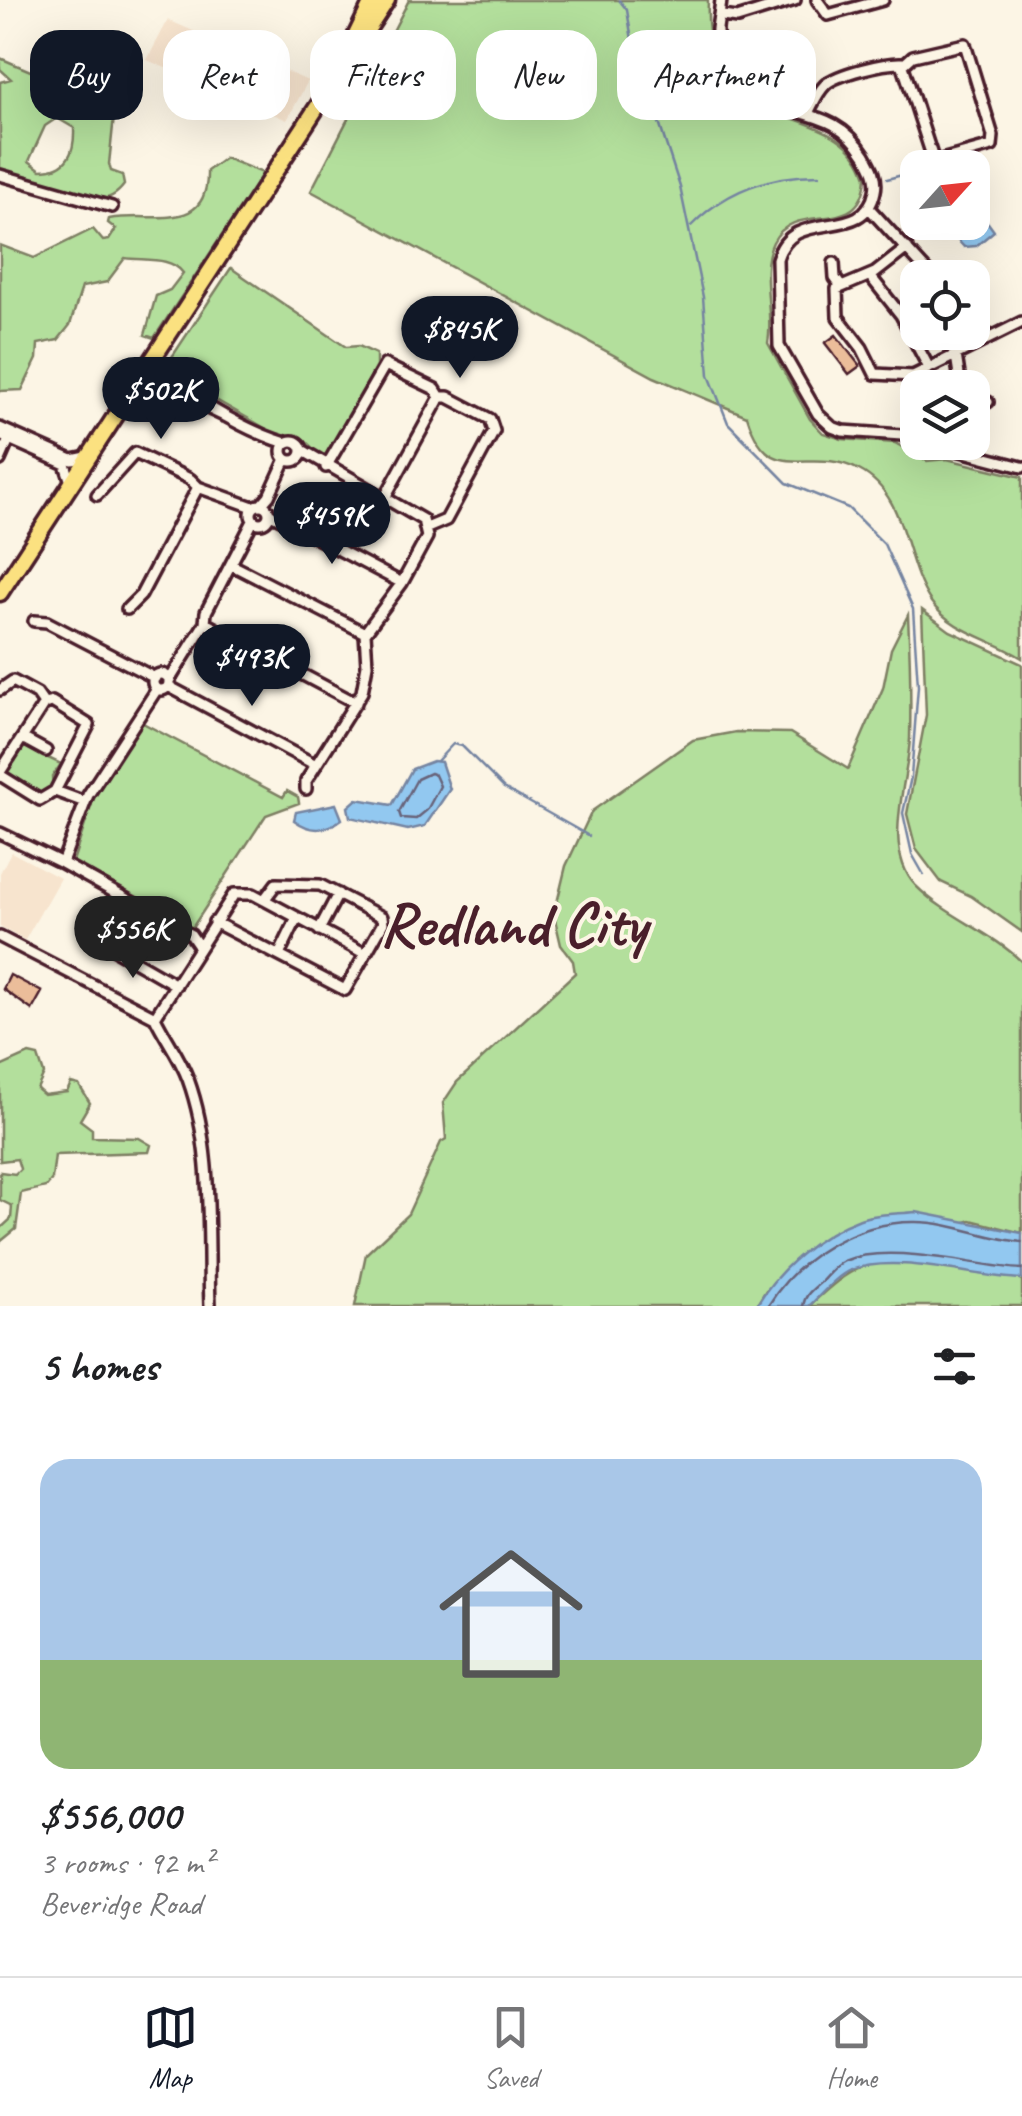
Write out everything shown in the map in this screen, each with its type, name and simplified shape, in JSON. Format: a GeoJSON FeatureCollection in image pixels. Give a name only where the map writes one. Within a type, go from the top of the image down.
{"type":"FeatureCollection","features":[{"type":"Feature","properties":{"kind":"highway"},"geometry":{"type":"LineString","coordinates":[[358,30],[373,0]]}},
{"type":"Feature","properties":{"kind":"highway"},"geometry":{"type":"LineString","coordinates":[[367,30],[388,0]]}},
{"type":"Feature","properties":{"kind":"highway"},"geometry":{"type":"LineString","coordinates":[[0,593],[88,457],[185,324],[212,268],[310,115]]}},
{"type":"Feature","properties":{"kind":"highway"},"geometry":{"type":"LineString","coordinates":[[52,512],[147,375]]}},
{"type":"Feature","properties":{"kind":"street"},"geometry":{"type":"LineString","coordinates":[[718,30],[721,0]]}},
{"type":"Feature","properties":{"kind":"street"},"geometry":{"type":"LineString","coordinates":[[722,16],[736,18],[795,0]]}},
{"type":"Feature","properties":{"kind":"street"},"geometry":{"type":"LineString","coordinates":[[817,0],[828,16],[883,0]]}},
{"type":"Feature","properties":{"kind":"street"},"geometry":{"type":"LineString","coordinates":[[965,44],[994,136],[992,146],[934,162],[903,65],[913,56],[965,44]]}},
{"type":"Feature","properties":{"kind":"street"},"geometry":{"type":"LineString","coordinates":[[816,98],[831,80],[890,62],[903,65]]}},
{"type":"Feature","properties":{"kind":"street"},"geometry":{"type":"LineString","coordinates":[[816,116],[856,142],[874,172],[876,187],[868,208],[847,222],[794,232],[776,258],[779,346],[818,414],[832,427],[902,435],[924,450],[949,448],[1022,468]]}},
{"type":"Feature","properties":{"kind":"street"},"geometry":{"type":"LineString","coordinates":[[0,175],[112,207]]}},
{"type":"Feature","properties":{"kind":"street"},"geometry":{"type":"LineString","coordinates":[[868,208],[917,260]]}},
{"type":"Feature","properties":{"kind":"street"},"geometry":{"type":"LineString","coordinates":[[900,377],[875,374],[838,316],[837,289],[870,276],[906,248]]}},
{"type":"Feature","properties":{"kind":"street"},"geometry":{"type":"LineString","coordinates":[[834,263],[840,285]]}},
{"type":"Feature","properties":{"kind":"street"},"geometry":{"type":"LineString","coordinates":[[870,276],[901,315],[925,370],[964,350]]}},
{"type":"Feature","properties":{"kind":"street"},"geometry":{"type":"LineString","coordinates":[[990,336],[1022,322]]}},
{"type":"Feature","properties":{"kind":"street"},"geometry":{"type":"LineString","coordinates":[[956,355],[958,370]]}},
{"type":"Feature","properties":{"kind":"street"},"geometry":{"type":"LineString","coordinates":[[326,467],[382,366],[392,366],[435,390],[440,397]]}},
{"type":"Feature","properties":{"kind":"street"},"geometry":{"type":"LineString","coordinates":[[147,375],[423,520],[427,528],[427,537],[402,583],[365,633],[365,682],[356,704],[306,782],[306,789]]}},
{"type":"Feature","properties":{"kind":"street"},"geometry":{"type":"LineString","coordinates":[[384,499],[440,397]]}},
{"type":"Feature","properties":{"kind":"street"},"geometry":{"type":"LineString","coordinates":[[427,528],[446,520],[494,431],[490,419],[448,397],[440,397]]}},
{"type":"Feature","properties":{"kind":"street"},"geometry":{"type":"LineString","coordinates":[[5,434],[72,460],[88,457]]}},
{"type":"Feature","properties":{"kind":"street"},"geometry":{"type":"LineString","coordinates":[[0,460],[5,434]]}},
{"type":"Feature","properties":{"kind":"street"},"geometry":{"type":"LineString","coordinates":[[5,434],[64,464],[71,482]]}},
{"type":"Feature","properties":{"kind":"street"},"geometry":{"type":"LineString","coordinates":[[97,495],[135,453],[190,479],[198,487],[260,514],[280,518],[402,583]]}},
{"type":"Feature","properties":{"kind":"street"},"geometry":{"type":"LineString","coordinates":[[62,862],[85,802],[205,623],[206,612],[291,454]]}},
{"type":"Feature","properties":{"kind":"street"},"geometry":{"type":"LineString","coordinates":[[127,609],[141,594],[198,487]]}},
{"type":"Feature","properties":{"kind":"street"},"geometry":{"type":"LineString","coordinates":[[232,565],[365,633]]}},
{"type":"Feature","properties":{"kind":"street"},"geometry":{"type":"LineString","coordinates":[[34,622],[47,622],[316,765]]}},
{"type":"Feature","properties":{"kind":"street"},"geometry":{"type":"LineString","coordinates":[[205,623],[356,704]]}},
{"type":"Feature","properties":{"kind":"street"},"geometry":{"type":"LineString","coordinates":[[0,690],[12,681],[38,694],[44,704]]}},
{"type":"Feature","properties":{"kind":"street"},"geometry":{"type":"LineString","coordinates":[[52,702],[89,725],[55,791],[40,800],[0,774],[44,704],[52,702]]}},
{"type":"Feature","properties":{"kind":"street"},"geometry":{"type":"LineString","coordinates":[[24,739],[46,751]]}},
{"type":"Feature","properties":{"kind":"street"},"geometry":{"type":"LineString","coordinates":[[55,791],[85,802]]}},
{"type":"Feature","properties":{"kind":"street"},"geometry":{"type":"LineString","coordinates":[[0,834],[62,862],[191,935],[198,945]]}},
{"type":"Feature","properties":{"kind":"street"},"geometry":{"type":"LineString","coordinates":[[214,922],[345,990],[384,919],[320,885],[276,884],[264,900]]}},
{"type":"Feature","properties":{"kind":"street"},"geometry":{"type":"LineString","coordinates":[[155,1017],[234,894],[253,894],[364,953]]}},
{"type":"Feature","properties":{"kind":"street"},"geometry":{"type":"LineString","coordinates":[[319,930],[338,894]]}},
{"type":"Feature","properties":{"kind":"street"},"geometry":{"type":"LineString","coordinates":[[280,953],[298,918]]}},
{"type":"Feature","properties":{"kind":"street"},"geometry":{"type":"LineString","coordinates":[[0,936],[155,1017],[188,1079],[202,1137],[210,1306]]}},
{"type":"Feature","properties":{"kind":"street"},"geometry":{"type":"LineString","coordinates":[[108,946],[176,985]]}},
{"type":"Feature","properties":{"kind":"shaded area"},"geometry":{"type":"Polygon","coordinates":[[[168,20],[191,30],[163,30],[163,67],[147,60],[168,20]]]}},
{"type":"Feature","properties":{"kind":"shaded area"},"geometry":{"type":"Polygon","coordinates":[[[290,73],[308,81],[290,114],[290,73]]]}},
{"type":"Feature","properties":{"kind":"shaded area"},"geometry":{"type":"Polygon","coordinates":[[[11,852],[60,878],[25,940],[0,927],[0,873],[11,852]]]}},
{"type":"Feature","properties":{"kind":"green space"},"geometry":{"type":"Polygon","coordinates":[[[409,0],[708,0],[711,30],[617,30],[617,120],[797,120],[829,134],[851,151],[866,177],[862,197],[853,208],[797,222],[783,229],[773,242],[767,265],[768,343],[810,419],[823,433],[842,439],[895,443],[900,446],[900,460],[951,460],[1022,477],[1022,658],[961,628],[931,602],[896,512],[875,481],[859,470],[840,463],[792,461],[767,452],[747,416],[654,377],[311,191],[347,120],[456,120],[456,30],[394,30],[409,0]]]}},
{"type":"Feature","properties":{"kind":"green space"},"geometry":{"type":"Polygon","coordinates":[[[0,58],[30,71],[30,120],[54,120],[45,126],[29,161],[41,170],[58,167],[68,158],[74,128],[60,120],[114,120],[109,164],[111,171],[122,175],[121,189],[106,198],[92,199],[0,169],[0,82],[11,79],[0,69],[0,58]]]}},
{"type":"Feature","properties":{"kind":"green space"},"geometry":{"type":"Polygon","coordinates":[[[225,158],[263,173],[154,338],[145,335],[156,296],[170,290],[183,273],[172,264],[125,258],[107,282],[82,287],[70,325],[58,340],[38,344],[37,359],[22,390],[0,391],[0,245],[34,258],[93,229],[103,241],[109,240],[116,229],[108,223],[109,219],[188,212],[199,204],[207,171],[225,158]]]}},
{"type":"Feature","properties":{"kind":"green space"},"geometry":{"type":"Polygon","coordinates":[[[231,268],[346,347],[359,346],[376,354],[376,366],[329,455],[323,458],[301,437],[277,435],[167,372],[166,366],[231,268]]]}},
{"type":"Feature","properties":{"kind":"green space"},"geometry":{"type":"Polygon","coordinates":[[[922,610],[950,631],[1022,664],[1022,932],[971,896],[941,882],[916,849],[907,814],[926,715],[922,610]]]}},
{"type":"Feature","properties":{"kind":"green space"},"geometry":{"type":"Polygon","coordinates":[[[908,615],[910,738],[899,814],[900,853],[906,871],[928,897],[1022,962],[1022,1233],[971,1220],[766,1290],[756,1306],[355,1306],[366,1254],[408,1214],[441,1142],[446,1139],[443,1103],[457,1082],[575,973],[573,961],[561,945],[554,915],[566,866],[592,811],[693,740],[736,732],[790,733],[848,769],[883,688],[891,649],[908,615]]]}},
{"type":"Feature","properties":{"kind":"green space"},"geometry":{"type":"Polygon","coordinates":[[[141,722],[283,797],[287,791],[298,797],[299,803],[266,815],[192,928],[73,861],[93,800],[141,722]]]}},
{"type":"Feature","properties":{"kind":"green space"},"geometry":{"type":"Polygon","coordinates":[[[21,745],[61,764],[52,777],[53,788],[39,796],[40,792],[5,777],[4,770],[15,761],[12,758],[21,745]]]}},
{"type":"Feature","properties":{"kind":"green space"},"geometry":{"type":"Polygon","coordinates":[[[29,1054],[38,1056],[44,1074],[37,1089],[44,1095],[67,1092],[71,1083],[79,1085],[90,1103],[80,1120],[92,1129],[92,1137],[139,1138],[151,1145],[149,1152],[55,1155],[52,1179],[46,1187],[21,1193],[16,1229],[0,1242],[0,1229],[11,1219],[12,1206],[0,1200],[0,1172],[15,1174],[20,1169],[17,1159],[0,1161],[0,1067],[29,1054]]]}},
{"type":"Feature","properties":{"kind":"green space"},"geometry":{"type":"Polygon","coordinates":[[[927,1259],[1022,1274],[1022,1306],[809,1306],[862,1267],[927,1259]]]}},
{"type":"Feature","properties":{"kind":"water"},"geometry":{"type":"Polygon","coordinates":[[[958,240],[983,240],[976,246],[964,247],[958,240]]]}},
{"type":"Feature","properties":{"kind":"water"},"geometry":{"type":"Polygon","coordinates":[[[441,762],[450,789],[425,826],[408,830],[350,817],[348,807],[357,799],[392,805],[412,769],[441,762]]]}},
{"type":"Feature","properties":{"kind":"water"},"geometry":{"type":"Polygon","coordinates":[[[336,804],[342,819],[330,826],[313,829],[294,820],[296,812],[336,804]]]}},
{"type":"Feature","properties":{"kind":"water"},"geometry":{"type":"Polygon","coordinates":[[[916,1212],[1022,1233],[1022,1279],[912,1265],[870,1265],[845,1273],[809,1306],[756,1306],[788,1266],[830,1234],[867,1217],[916,1212]]]}},
{"type":"Feature","properties":{"kind":"building"},"geometry":{"type":"Polygon","coordinates":[[[836,335],[860,366],[849,374],[825,343],[836,335]]]}},
{"type":"Feature","properties":{"kind":"building"},"geometry":{"type":"Polygon","coordinates":[[[10,975],[42,992],[32,1010],[3,989],[10,975]]]}},
{"type":"Feature","properties":{"kind":"waterway"},"geometry":{"type":"LineString","coordinates":[[619,0],[627,10],[632,40],[680,187],[703,297],[709,375],[728,423],[787,483],[848,508],[884,544],[913,609],[918,686],[911,777],[903,813],[912,854],[924,875]]}},
{"type":"Feature","properties":{"kind":"waterway"},"geometry":{"type":"LineString","coordinates":[[691,226],[704,213],[749,187],[783,178],[819,175]]}},
{"type":"Feature","properties":{"kind":"waterway"},"geometry":{"type":"LineString","coordinates":[[887,179],[900,176]]}},
{"type":"Feature","properties":{"kind":"waterway"},"geometry":{"type":"LineString","coordinates":[[437,761],[453,744],[462,746],[504,788],[589,836]]}},
{"type":"Feature","properties":{"kind":"district","name":"Redland City"},"geometry":{"type":"Point","coordinates":[513,923]}}]}
